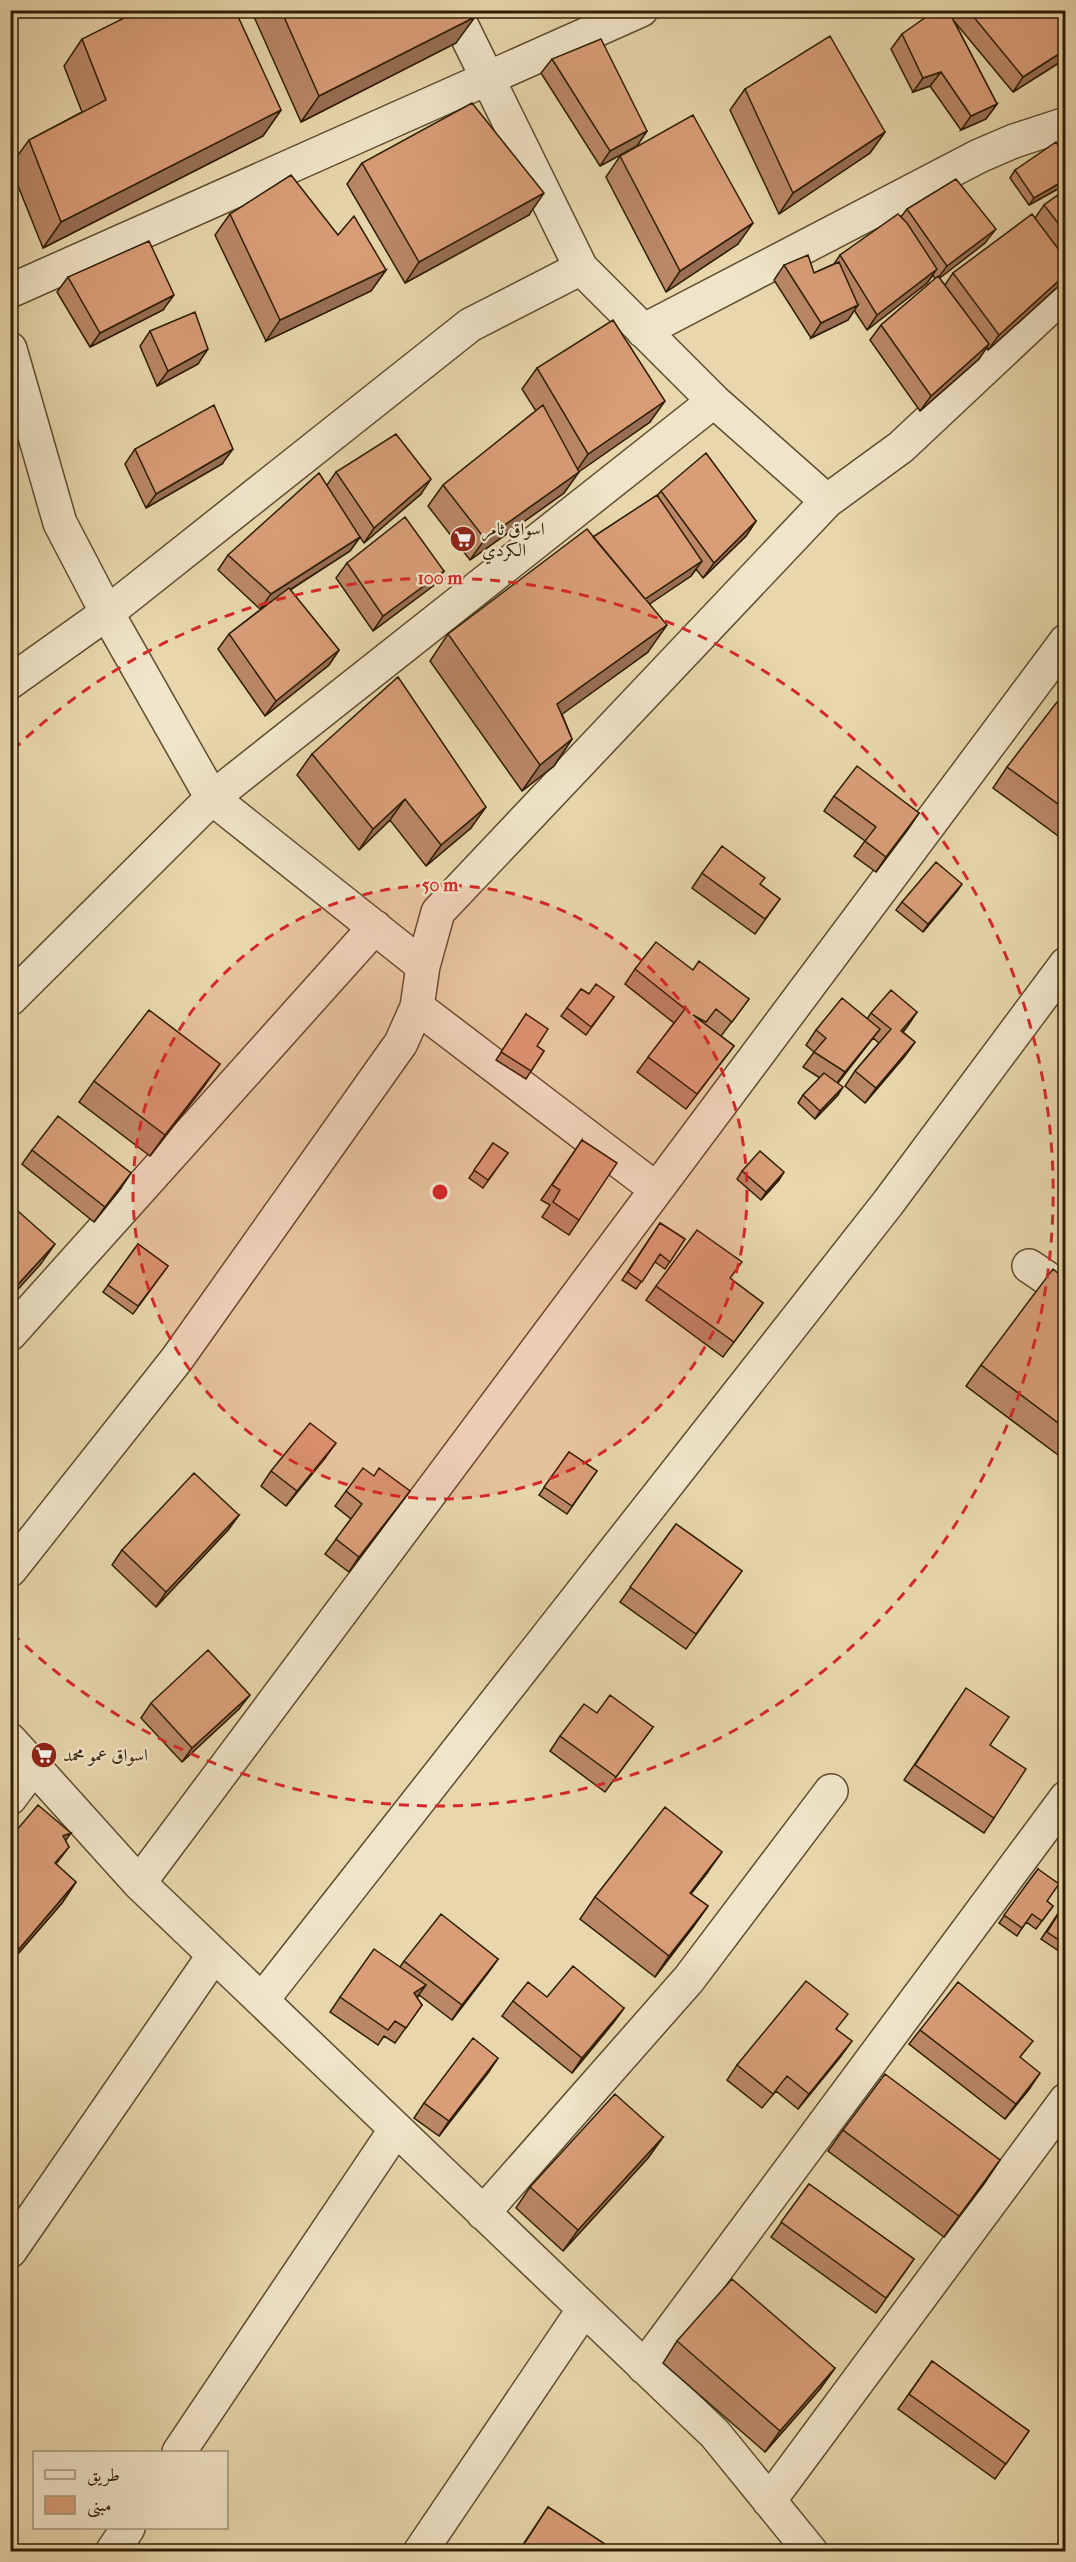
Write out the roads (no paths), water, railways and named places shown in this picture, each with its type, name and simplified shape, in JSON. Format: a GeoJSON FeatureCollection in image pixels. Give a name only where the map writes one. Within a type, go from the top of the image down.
{"type":"FeatureCollection","features":[{"type":"Feature","properties":{"kind":"street"},"geometry":{"type":"LineString","coordinates":[[454,10],[581,268],[714,401],[828,501]]}},
{"type":"Feature","properties":{"kind":"street"},"geometry":{"type":"LineString","coordinates":[[10,291],[641,10]]}},
{"type":"Feature","properties":{"kind":"street"},"geometry":{"type":"LineString","coordinates":[[643,332],[979,156],[1014,141],[1065,124]]}},
{"type":"Feature","properties":{"kind":"street"},"geometry":{"type":"LineString","coordinates":[[10,682],[108,613],[470,325],[581,268]]}},
{"type":"Feature","properties":{"kind":"street"},"geometry":{"type":"LineString","coordinates":[[10,1570],[177,1359],[401,1043],[417,1008],[423,966],[438,912],[828,501],[902,447],[1065,292]]}},
{"type":"Feature","properties":{"kind":"street"},"geometry":{"type":"LineString","coordinates":[[11,355],[60,523],[212,798],[423,966]]}},
{"type":"Feature","properties":{"kind":"street"},"geometry":{"type":"LineString","coordinates":[[10,999],[212,798],[714,401]]}},
{"type":"Feature","properties":{"kind":"street"},"geometry":{"type":"LineString","coordinates":[[139,1883],[1065,640]]}},
{"type":"Feature","properties":{"kind":"street"},"geometry":{"type":"LineString","coordinates":[[10,1334],[375,927]]}},
{"type":"Feature","properties":{"kind":"street"},"geometry":{"type":"LineString","coordinates":[[262,2000],[888,1203],[1065,964]]}},
{"type":"Feature","properties":{"kind":"street"},"geometry":{"type":"LineString","coordinates":[[417,1008],[656,1189]]}},
{"type":"Feature","properties":{"kind":"street"},"geometry":{"type":"LineString","coordinates":[[1029,1266],[1065,1292]]}},
{"type":"Feature","properties":{"kind":"street"},"geometry":{"type":"LineString","coordinates":[[10,1740],[139,1883],[715,2434],[811,2552]]}},
{"type":"Feature","properties":{"kind":"street"},"geometry":{"type":"LineString","coordinates":[[10,1798],[34,1766]]}},
{"type":"Feature","properties":{"kind":"street"},"geometry":{"type":"LineString","coordinates":[[483,2213],[689,1979],[831,1791]]}},
{"type":"Feature","properties":{"kind":"street"},"geometry":{"type":"LineString","coordinates":[[644,2367],[1065,1798]]}},
{"type":"Feature","properties":{"kind":"street"},"geometry":{"type":"LineString","coordinates":[[10,2250],[214,1955]]}},
{"type":"Feature","properties":{"kind":"street"},"geometry":{"type":"LineString","coordinates":[[769,2501],[1065,2100]]}},
{"type":"Feature","properties":{"kind":"street"},"geometry":{"type":"LineString","coordinates":[[180,2451],[396,2129]]}},
{"type":"Feature","properties":{"kind":"street"},"geometry":{"type":"LineString","coordinates":[[420,2552],[584,2309]]}},
{"type":"Feature","properties":{"kind":"street"},"geometry":{"type":"LineString","coordinates":[[112,2552],[127,2529]]}},
{"type":"Feature","properties":{"kind":"place","name":"اسواق ثامر الكردي"},"geometry":{"type":"Point","coordinates":[463,539]}},
{"type":"Feature","properties":{"kind":"place","name":"اسواق عمو محمد"},"geometry":{"type":"Point","coordinates":[44,1755]}}]}
